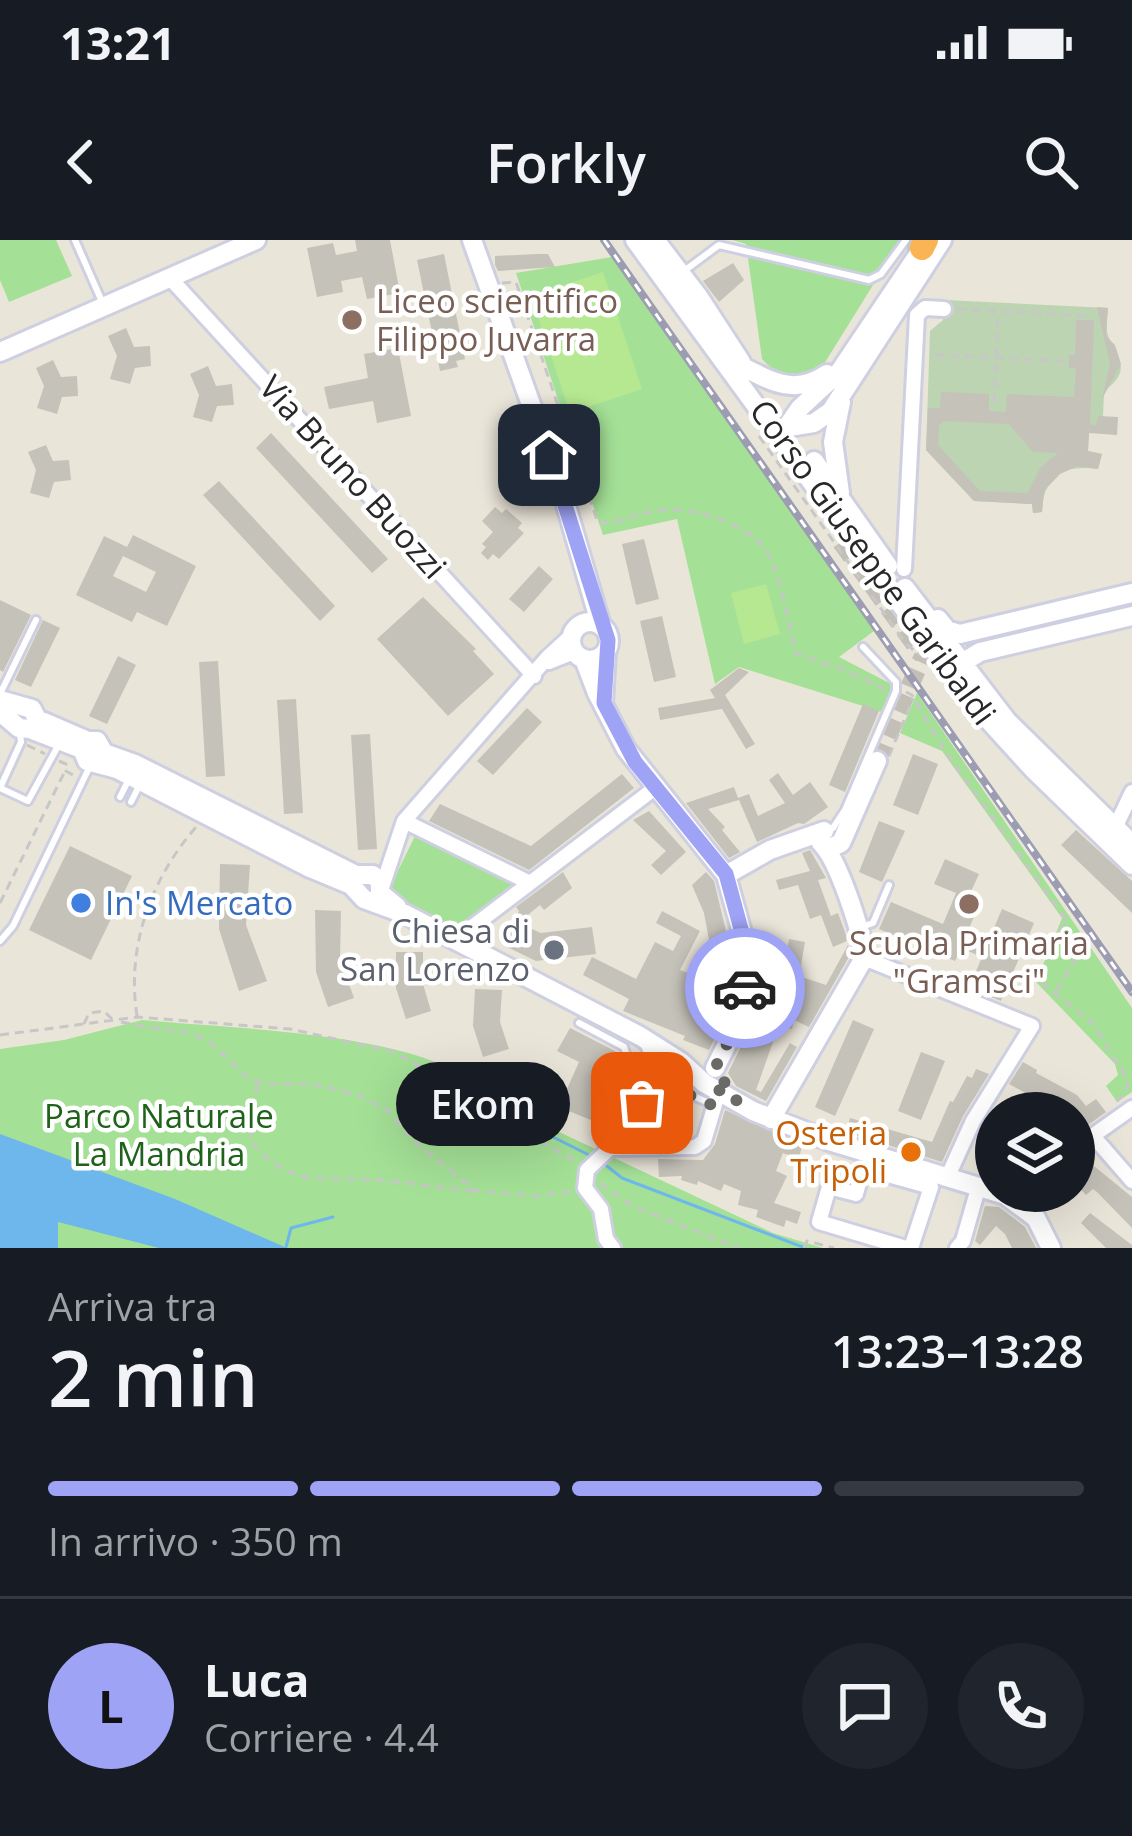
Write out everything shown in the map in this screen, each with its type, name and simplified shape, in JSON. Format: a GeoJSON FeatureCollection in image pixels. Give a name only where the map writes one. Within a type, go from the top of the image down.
{"type":"FeatureCollection","features":[{"type":"Feature","properties":{"kind":"street"},"geometry":{"type":"LineString","coordinates":[[0,352],[256,240]]}},
{"type":"Feature","properties":{"kind":"street"},"geometry":{"type":"LineString","coordinates":[[472,240],[608,640],[604,703]]}},
{"type":"Feature","properties":{"kind":"street","name":"Corso Giuseppe Garibaldi"},"geometry":{"type":"LineString","coordinates":[[635,240],[841,497],[1007,722],[1132,844]]}},
{"type":"Feature","properties":{"kind":"street","name":"Corso Giuseppe Garibaldi"},"geometry":{"type":"LineString","coordinates":[[655,240],[743,367],[800,463],[998,733],[1132,865]]}},
{"type":"Feature","properties":{"kind":"street"},"geometry":{"type":"LineString","coordinates":[[784,431],[854,352],[925,242]]}},
{"type":"Feature","properties":{"kind":"street"},"geometry":{"type":"LineString","coordinates":[[841,497],[833,442],[843,397],[925,242]]}},
{"type":"Feature","properties":{"kind":"street","name":"Via Bruno Buozzi"},"geometry":{"type":"LineString","coordinates":[[170,278],[539,671]]}},
{"type":"Feature","properties":{"kind":"street"},"geometry":{"type":"LineString","coordinates":[[904,569],[917,316],[925,308],[944,309]]}},
{"type":"Feature","properties":{"kind":"street"},"geometry":{"type":"LineString","coordinates":[[743,367],[782,385],[801,387],[824,377],[854,352]]}},
{"type":"Feature","properties":{"kind":"street"},"geometry":{"type":"LineString","coordinates":[[784,431],[821,419],[843,397]]}},
{"type":"Feature","properties":{"kind":"street"},"geometry":{"type":"LineString","coordinates":[[800,463],[814,502],[841,542]]}},
{"type":"Feature","properties":{"kind":"street"},"geometry":{"type":"LineString","coordinates":[[885,561],[904,569],[942,626],[955,634],[1132,593]]}},
{"type":"Feature","properties":{"kind":"street"},"geometry":{"type":"LineString","coordinates":[[589,581],[577,643],[626,749],[726,874],[744,940],[746,976],[743,1012],[715,1084],[704,1141],[695,1147],[610,1148],[588,1169],[585,1188],[601,1209],[606,1239],[613,1248]]}},
{"type":"Feature","properties":{"kind":"street"},"geometry":{"type":"LineString","coordinates":[[1058,620],[1132,604]]}},
{"type":"Feature","properties":{"kind":"street"},"geometry":{"type":"LineString","coordinates":[[962,663],[980,652],[1132,616]]}},
{"type":"Feature","properties":{"kind":"street"},"geometry":{"type":"LineString","coordinates":[[370,887],[388,860],[404,821],[547,658],[577,643],[590,622],[601,626]]}},
{"type":"Feature","properties":{"kind":"street"},"geometry":{"type":"LineString","coordinates":[[577,643],[598,658],[606,651]]}},
{"type":"Feature","properties":{"kind":"street"},"geometry":{"type":"LineString","coordinates":[[0,697],[20,719],[136,779],[370,887]]}},
{"type":"Feature","properties":{"kind":"street"},"geometry":{"type":"LineString","coordinates":[[87,752],[135,764],[370,887],[405,914],[587,1021],[681,1062],[771,1119],[975,1185]]}},
{"type":"Feature","properties":{"kind":"street"},"geometry":{"type":"LineString","coordinates":[[771,1119],[864,958],[837,870],[834,835],[878,761]]}},
{"type":"Feature","properties":{"kind":"street"},"geometry":{"type":"LineString","coordinates":[[455,940],[655,788]]}},
{"type":"Feature","properties":{"kind":"street"},"geometry":{"type":"LineString","coordinates":[[1114,828],[1132,791]]}},
{"type":"Feature","properties":{"kind":"street"},"geometry":{"type":"LineString","coordinates":[[404,821],[530,883]]}},
{"type":"Feature","properties":{"kind":"street"},"geometry":{"type":"LineString","coordinates":[[726,874],[798,839],[834,835]]}},
{"type":"Feature","properties":{"kind":"street"},"geometry":{"type":"LineString","coordinates":[[864,958],[1032,1026],[973,1121],[948,1176]]}},
{"type":"Feature","properties":{"kind":"street"},"geometry":{"type":"LineString","coordinates":[[1095,1134],[1126,1108]]}},
{"type":"Feature","properties":{"kind":"street"},"geometry":{"type":"LineString","coordinates":[[1095,1138],[1132,1181]]}},
{"type":"Feature","properties":{"kind":"street"},"geometry":{"type":"LineString","coordinates":[[863,1168],[931,1187],[909,1248],[819,1222],[830,1186],[856,1194],[863,1168]]}},
{"type":"Feature","properties":{"kind":"street"},"geometry":{"type":"LineString","coordinates":[[957,1248],[975,1200]]}},
{"type":"Feature","properties":{"kind":"street"},"geometry":{"type":"LineString","coordinates":[[1029,1212],[1051,1248]]}},
{"type":"Feature","properties":{"kind":"lane"},"geometry":{"type":"LineString","coordinates":[[75,240],[104,307]]}},
{"type":"Feature","properties":{"kind":"lane"},"geometry":{"type":"LineString","coordinates":[[681,274],[719,244],[869,280],[925,242]]}},
{"type":"Feature","properties":{"kind":"lane"},"geometry":{"type":"LineString","coordinates":[[0,697],[36,620]]}},
{"type":"Feature","properties":{"kind":"lane"},"geometry":{"type":"LineString","coordinates":[[834,835],[896,691],[896,682],[863,647]]}},
{"type":"Feature","properties":{"kind":"lane"},"geometry":{"type":"LineString","coordinates":[[20,719],[21,742],[0,788],[28,801],[50,757],[87,752]]}},
{"type":"Feature","properties":{"kind":"lane"},"geometry":{"type":"LineString","coordinates":[[0,941],[13,926],[87,752]]}},
{"type":"Feature","properties":{"kind":"lane"},"geometry":{"type":"LineString","coordinates":[[120,797],[136,779]]}},
{"type":"Feature","properties":{"kind":"lane"},"geometry":{"type":"LineString","coordinates":[[131,802],[136,779]]}},
{"type":"Feature","properties":{"kind":"lane"},"geometry":{"type":"LineString","coordinates":[[857,928],[873,923],[890,885]]}},
{"type":"Feature","properties":{"kind":"lane"},"geometry":{"type":"LineString","coordinates":[[631,1040],[655,1077]]}},
{"type":"Feature","properties":{"kind":"lane"},"geometry":{"type":"LineString","coordinates":[[628,1059],[631,1040]]}},
{"type":"Feature","properties":{"kind":"lane"},"geometry":{"type":"LineString","coordinates":[[631,1040],[624,1047],[639,1093]]}},
{"type":"Feature","properties":{"kind":"lane"},"geometry":{"type":"LineString","coordinates":[[634,1130],[655,1077]]}},
{"type":"Feature","properties":{"kind":"lane"},"geometry":{"type":"LineString","coordinates":[[634,1079],[715,1084]]}},
{"type":"Feature","properties":{"kind":"path"},"geometry":{"type":"LineString","coordinates":[[490,283],[516,281],[598,523],[655,510],[687,509],[725,522],[764,547],[772,561],[796,654],[889,691],[913,695],[944,751],[1065,917],[1042,975],[1043,984],[1093,1023],[1128,1080],[1126,1093],[1115,1101],[1126,1108]]}},
{"type":"Feature","properties":{"kind":"path"},"geometry":{"type":"LineString","coordinates":[[944,309],[1086,316]]}},
{"type":"Feature","properties":{"kind":"path"},"geometry":{"type":"LineString","coordinates":[[994,402],[998,311]]}},
{"type":"Feature","properties":{"kind":"path"},"geometry":{"type":"LineString","coordinates":[[935,355],[1066,361]]}},
{"type":"Feature","properties":{"kind":"path"},"geometry":{"type":"LineString","coordinates":[[0,902],[65,771]]}},
{"type":"Feature","properties":{"kind":"path"},"geometry":{"type":"LineString","coordinates":[[137,1018],[137,938],[177,848],[207,814]]}},
{"type":"Feature","properties":{"kind":"path"},"geometry":{"type":"LineString","coordinates":[[1057,993],[1078,951],[1078,941],[1064,922]]}},
{"type":"Feature","properties":{"kind":"path"},"geometry":{"type":"LineString","coordinates":[[82,1025],[89,1013],[104,1011],[113,1021],[193,1034],[212,1044],[248,1078],[319,1085],[358,1095],[387,1110],[416,1143],[476,1191]]}},
{"type":"Feature","properties":{"kind":"path"},"geometry":{"type":"LineString","coordinates":[[0,1036],[137,1018],[290,1029],[390,1051],[487,1101],[510,1124],[588,1169],[632,1206],[739,1248]]}},
{"type":"Feature","properties":{"kind":"path"},"geometry":{"type":"LineString","coordinates":[[258,1081],[250,1140],[267,1161],[303,1179],[386,1180],[536,1196],[585,1188]]}},
{"type":"Feature","properties":{"kind":"path"},"geometry":{"type":"LineString","coordinates":[[805,1246],[834,1248]]}},
{"type":"Feature","properties":{"kind":"green space"},"geometry":{"type":"Polygon","coordinates":[[[0,240],[56,240],[72,276],[9,302],[0,280],[0,240]]]}},
{"type":"Feature","properties":{"kind":"green space"},"geometry":{"type":"Polygon","coordinates":[[[732,240],[901,240],[819,372],[795,377],[775,371],[762,359],[746,244],[732,240]]]}},
{"type":"Feature","properties":{"kind":"green space"},"geometry":{"type":"Polygon","coordinates":[[[612,257],[874,631],[839,657],[893,685],[882,712],[739,667],[715,684],[677,519],[603,535],[516,273],[612,257]]]}},
{"type":"Feature","properties":{"kind":"green space"},"geometry":{"type":"Polygon","coordinates":[[[603,272],[642,389],[570,413],[531,296],[603,272]]]}},
{"type":"Feature","properties":{"kind":"green space"},"geometry":{"type":"Polygon","coordinates":[[[944,300],[1108,308],[1108,335],[1121,366],[1118,378],[1104,391],[1103,416],[1117,435],[1089,430],[1088,451],[1102,454],[1098,469],[1058,475],[1046,489],[1042,512],[1033,513],[1032,504],[974,501],[926,450],[930,331],[943,320],[944,300]]]}},
{"type":"Feature","properties":{"kind":"green space"},"geometry":{"type":"Polygon","coordinates":[[[766,584],[780,634],[744,644],[731,593],[766,584]]]}},
{"type":"Feature","properties":{"kind":"green space"},"geometry":{"type":"Polygon","coordinates":[[[917,693],[1132,1008],[1132,1092],[1117,1102],[1106,1086],[1118,1075],[1115,1064],[1036,982],[1062,918],[942,751],[900,733],[917,693]]]}},
{"type":"Feature","properties":{"kind":"green space"},"geometry":{"type":"Polygon","coordinates":[[[416,834],[514,876],[515,887],[456,929],[386,895],[416,834]]]}},
{"type":"Feature","properties":{"kind":"green space","name":"Parco Naturale La Mandria"},"geometry":{"type":"Polygon","coordinates":[[[142,1020],[348,1040],[427,1059],[457,1072],[485,1097],[773,1233],[823,1248],[0,1248],[0,1049],[64,1040],[142,1020]]]}},
{"type":"Feature","properties":{"kind":"water"},"geometry":{"type":"Polygon","coordinates":[[[0,1134],[175,1199],[287,1248],[159,1248],[58,1222],[58,1248],[0,1248],[0,1134]]]}},
{"type":"Feature","properties":{"kind":"building"},"geometry":{"type":"Polygon","coordinates":[[[355,240],[390,240],[400,293],[367,299],[362,277],[341,281],[343,292],[317,297],[307,248],[333,243],[336,255],[357,251],[355,240]]]}},
{"type":"Feature","properties":{"kind":"building"},"geometry":{"type":"Polygon","coordinates":[[[444,254],[465,359],[456,361],[458,367],[440,371],[417,260],[444,254]]]}},
{"type":"Feature","properties":{"kind":"building"},"geometry":{"type":"Polygon","coordinates":[[[548,254],[555,267],[498,271],[495,265],[495,256],[548,254]]]}},
{"type":"Feature","properties":{"kind":"building"},"geometry":{"type":"Polygon","coordinates":[[[733,263],[744,280],[719,302],[703,281],[733,263]]]}},
{"type":"Feature","properties":{"kind":"building"},"geometry":{"type":"Polygon","coordinates":[[[1097,307],[1108,308],[1106,336],[1115,345],[1121,364],[1102,399],[1110,364],[1097,307]]]}},
{"type":"Feature","properties":{"kind":"building"},"geometry":{"type":"Polygon","coordinates":[[[1076,320],[1094,320],[1090,424],[1096,425],[1098,416],[1118,417],[1117,435],[1089,433],[1088,451],[1102,454],[1098,469],[1077,466],[1060,474],[1044,491],[1042,512],[1033,513],[1032,504],[974,501],[926,450],[928,408],[940,408],[941,392],[989,394],[989,411],[1006,412],[1007,394],[1074,397],[1076,368],[1069,368],[1069,355],[1075,355],[1076,320]],[[944,421],[939,425],[938,445],[980,491],[1028,493],[1040,468],[1058,453],[1033,452],[1009,424],[944,421]]]}},
{"type":"Feature","properties":{"kind":"building"},"geometry":{"type":"Polygon","coordinates":[[[126,328],[134,347],[150,346],[151,366],[135,368],[130,384],[110,379],[117,356],[108,336],[126,328]]]}},
{"type":"Feature","properties":{"kind":"building"},"geometry":{"type":"Polygon","coordinates":[[[398,348],[411,416],[377,423],[373,401],[329,409],[324,387],[368,378],[364,354],[398,348]]]}},
{"type":"Feature","properties":{"kind":"building"},"geometry":{"type":"Polygon","coordinates":[[[53,360],[61,377],[77,376],[78,396],[62,397],[57,414],[37,408],[44,386],[36,368],[53,360]]]}},
{"type":"Feature","properties":{"kind":"building"},"geometry":{"type":"Polygon","coordinates":[[[208,366],[216,386],[232,384],[234,405],[217,406],[212,422],[193,417],[199,395],[190,374],[208,366]]]}},
{"type":"Feature","properties":{"kind":"building"},"geometry":{"type":"Polygon","coordinates":[[[271,433],[388,559],[372,573],[256,448],[271,433]]]}},
{"type":"Feature","properties":{"kind":"building"},"geometry":{"type":"Polygon","coordinates":[[[46,445],[53,461],[69,460],[71,480],[54,482],[49,498],[30,493],[36,470],[28,452],[46,445]]]}},
{"type":"Feature","properties":{"kind":"building"},"geometry":{"type":"Polygon","coordinates":[[[219,481],[335,606],[320,621],[203,495],[219,481]]]}},
{"type":"Feature","properties":{"kind":"building"},"geometry":{"type":"Polygon","coordinates":[[[495,507],[502,513],[506,509],[522,523],[518,528],[524,533],[499,559],[493,554],[488,560],[481,553],[486,547],[482,544],[493,532],[482,521],[495,507]]]}},
{"type":"Feature","properties":{"kind":"building"},"geometry":{"type":"Polygon","coordinates":[[[133,535],[196,566],[167,626],[137,612],[132,622],[76,595],[104,536],[127,547],[133,535]],[[123,556],[113,576],[146,592],[156,572],[123,556]]]}},
{"type":"Feature","properties":{"kind":"building"},"geometry":{"type":"Polygon","coordinates":[[[644,539],[659,599],[636,605],[622,544],[644,539]]]}},
{"type":"Feature","properties":{"kind":"building"},"geometry":{"type":"Polygon","coordinates":[[[539,566],[553,579],[524,612],[509,599],[539,566]]]}},
{"type":"Feature","properties":{"kind":"building"},"geometry":{"type":"Polygon","coordinates":[[[423,597],[476,649],[473,651],[494,674],[448,716],[377,639],[423,597]]]}},
{"type":"Feature","properties":{"kind":"building"},"geometry":{"type":"Polygon","coordinates":[[[0,600],[31,615],[3,672],[0,670],[0,600]]]}},
{"type":"Feature","properties":{"kind":"building"},"geometry":{"type":"Polygon","coordinates":[[[662,616],[676,677],[654,682],[640,621],[662,616]]]}},
{"type":"Feature","properties":{"kind":"building"},"geometry":{"type":"Polygon","coordinates":[[[43,620],[60,628],[31,687],[15,680],[43,620]]]}},
{"type":"Feature","properties":{"kind":"building"},"geometry":{"type":"Polygon","coordinates":[[[118,656],[136,665],[107,724],[89,716],[118,656]]]}},
{"type":"Feature","properties":{"kind":"building"},"geometry":{"type":"Polygon","coordinates":[[[218,661],[225,776],[206,777],[199,662],[218,661]]]}},
{"type":"Feature","properties":{"kind":"building"},"geometry":{"type":"Polygon","coordinates":[[[739,668],[749,672],[725,695],[755,744],[746,749],[722,709],[660,720],[658,708],[715,698],[710,690],[739,668]]]}},
{"type":"Feature","properties":{"kind":"building"},"geometry":{"type":"Polygon","coordinates":[[[296,699],[303,813],[284,814],[277,700],[296,699]]]}},
{"type":"Feature","properties":{"kind":"building"},"geometry":{"type":"Polygon","coordinates":[[[863,704],[879,711],[845,792],[829,785],[863,704]]]}},
{"type":"Feature","properties":{"kind":"building"},"geometry":{"type":"Polygon","coordinates":[[[527,708],[542,722],[493,775],[477,761],[527,708]]]}},
{"type":"Feature","properties":{"kind":"building"},"geometry":{"type":"Polygon","coordinates":[[[370,734],[377,849],[358,850],[351,735],[370,734]]]}},
{"type":"Feature","properties":{"kind":"building"},"geometry":{"type":"Polygon","coordinates":[[[913,754],[938,764],[918,815],[893,805],[913,754]]]}},
{"type":"Feature","properties":{"kind":"building"},"geometry":{"type":"Polygon","coordinates":[[[778,773],[793,795],[810,782],[828,807],[804,824],[757,842],[739,800],[708,809],[740,852],[729,858],[686,803],[734,787],[738,798],[749,794],[758,816],[785,803],[769,780],[778,773]]]}},
{"type":"Feature","properties":{"kind":"building"},"geometry":{"type":"Polygon","coordinates":[[[622,774],[634,788],[529,870],[429,821],[440,804],[531,846],[622,774]]]}},
{"type":"Feature","properties":{"kind":"building"},"geometry":{"type":"Polygon","coordinates":[[[649,811],[686,852],[661,875],[651,865],[666,851],[633,820],[649,811]]]}},
{"type":"Feature","properties":{"kind":"building"},"geometry":{"type":"Polygon","coordinates":[[[879,821],[905,831],[882,882],[859,872],[879,821]]]}},
{"type":"Feature","properties":{"kind":"building"},"geometry":{"type":"Polygon","coordinates":[[[1076,830],[1132,881],[1132,913],[1061,845],[1076,830]]]}},
{"type":"Feature","properties":{"kind":"building","name":"In's Mercato"},"geometry":{"type":"Polygon","coordinates":[[[70,846],[132,876],[91,960],[29,930],[70,846]]]}},
{"type":"Feature","properties":{"kind":"building"},"geometry":{"type":"Polygon","coordinates":[[[810,850],[826,878],[818,880],[831,916],[838,913],[846,935],[847,941],[833,947],[821,915],[810,919],[798,885],[779,890],[776,880],[810,871],[802,853],[810,850]]]}},
{"type":"Feature","properties":{"kind":"building"},"geometry":{"type":"Polygon","coordinates":[[[945,859],[979,874],[968,898],[980,903],[966,935],[987,944],[1002,909],[1034,923],[1001,1001],[969,988],[982,957],[961,948],[955,961],[879,929],[891,902],[943,924],[956,893],[934,884],[945,859]]]}},
{"type":"Feature","properties":{"kind":"building"},"geometry":{"type":"Polygon","coordinates":[[[220,864],[250,865],[246,925],[267,981],[239,991],[219,929],[220,864]]]}},
{"type":"Feature","properties":{"kind":"building","name":"Chiesa di San Lorenzo"},"geometry":{"type":"Polygon","coordinates":[[[563,872],[572,888],[518,923],[541,933],[592,927],[596,954],[536,961],[503,945],[519,911],[516,907],[563,872]]]}},
{"type":"Feature","properties":{"kind":"building"},"geometry":{"type":"Polygon","coordinates":[[[706,872],[714,881],[731,952],[712,956],[704,913],[692,885],[706,872]]]}},
{"type":"Feature","properties":{"kind":"building"},"geometry":{"type":"Polygon","coordinates":[[[315,910],[341,911],[340,959],[354,998],[328,1007],[316,972],[315,910]]]}},
{"type":"Feature","properties":{"kind":"building"},"geometry":{"type":"Polygon","coordinates":[[[662,911],[700,931],[680,970],[701,978],[696,991],[731,998],[709,1050],[623,1011],[629,999],[583,975],[592,957],[636,979],[655,942],[673,951],[681,936],[656,923],[662,911]]]}},
{"type":"Feature","properties":{"kind":"building"},"geometry":{"type":"Polygon","coordinates":[[[789,939],[805,942],[799,976],[826,985],[848,945],[850,955],[809,1027],[794,1020],[792,1029],[779,1025],[756,1090],[761,1092],[790,1043],[797,1047],[766,1101],[736,1086],[728,1073],[755,1018],[758,998],[779,1002],[789,939]]]}},
{"type":"Feature","properties":{"kind":"building"},"geometry":{"type":"Polygon","coordinates":[[[396,952],[423,952],[423,984],[431,1011],[406,1019],[396,988],[396,952]]]}},
{"type":"Feature","properties":{"kind":"building"},"geometry":{"type":"Polygon","coordinates":[[[475,989],[502,990],[500,1022],[509,1049],[483,1057],[473,1026],[475,989]]]}},
{"type":"Feature","properties":{"kind":"building"},"geometry":{"type":"Polygon","coordinates":[[[853,1020],[874,1029],[835,1116],[815,1107],[853,1020]]]}},
{"type":"Feature","properties":{"kind":"building"},"geometry":{"type":"Polygon","coordinates":[[[570,1028],[615,1051],[630,1096],[618,1127],[559,1107],[579,1062],[557,1051],[570,1028]]]}},
{"type":"Feature","properties":{"kind":"building"},"geometry":{"type":"Polygon","coordinates":[[[921,1052],[945,1061],[921,1120],[898,1111],[921,1052]]]}},
{"type":"Feature","properties":{"kind":"building"},"geometry":{"type":"Polygon","coordinates":[[[1023,1062],[1071,1092],[1024,1092],[1009,1084],[1023,1062]]]}},
{"type":"Feature","properties":{"kind":"building"},"geometry":{"type":"Polygon","coordinates":[[[976,1069],[989,1074],[975,1092],[942,1162],[846,1132],[850,1118],[932,1142],[950,1101],[967,1076],[972,1078],[976,1069]]]}},
{"type":"Feature","properties":{"kind":"building"},"geometry":{"type":"Polygon","coordinates":[[[1096,1099],[1106,1112],[1095,1120],[1095,1100],[1096,1099]]]}},
{"type":"Feature","properties":{"kind":"building"},"geometry":{"type":"Polygon","coordinates":[[[725,1110],[802,1145],[799,1159],[783,1153],[776,1171],[787,1176],[774,1203],[801,1212],[797,1224],[786,1220],[784,1227],[756,1217],[758,1210],[738,1205],[741,1191],[724,1184],[721,1191],[681,1180],[682,1176],[659,1177],[658,1159],[703,1160],[715,1144],[725,1110]]]}},
{"type":"Feature","properties":{"kind":"building"},"geometry":{"type":"Polygon","coordinates":[[[1095,1167],[1132,1197],[1132,1228],[1097,1192],[1095,1167]]]}},
{"type":"Feature","properties":{"kind":"building"},"geometry":{"type":"Polygon","coordinates":[[[983,1212],[1006,1212],[1025,1227],[1036,1248],[1012,1248],[996,1226],[980,1245],[975,1241],[983,1212]]]}},
{"type":"Feature","properties":{"kind":"building"},"geometry":{"type":"Polygon","coordinates":[[[1090,1213],[1132,1248],[1106,1248],[1081,1223],[1090,1213]]]}},
{"type":"Feature","properties":{"kind":"waterway"},"geometry":{"type":"LineString","coordinates":[[443,1125],[486,1091],[515,1118],[595,1158]]}},
{"type":"Feature","properties":{"kind":"waterway"},"geometry":{"type":"LineString","coordinates":[[603,1163],[622,1178],[805,1248]]}},
{"type":"Feature","properties":{"kind":"waterway"},"geometry":{"type":"LineString","coordinates":[[286,1247],[291,1228],[333,1217]]}},
{"type":"Feature","properties":{"kind":"tunnel"},"geometry":{"type":"LineString","coordinates":[[841,542],[923,656]]}},
{"type":"Feature","properties":{"kind":"tunnel"},"geometry":{"type":"LineString","coordinates":[[940,652],[1058,620]]}},
{"type":"Feature","properties":{"kind":"tunnel"},"geometry":{"type":"LineString","coordinates":[[877,761],[923,656]]}},
{"type":"Feature","properties":{"kind":"railway"},"geometry":{"type":"LineString","coordinates":[[604,240],[1132,992]]}},
{"type":"Feature","properties":{"kind":"way so far"},"geometry":{"type":"LineString","coordinates":[[642,1103],[656,1080],[709,1104],[716,1105],[719,1090],[737,1101],[715,1068],[743,1012],[745,988]]}},
{"type":"Feature","properties":{"kind":"place","name":"Liceo scientifico Filippo Juvarra"},"geometry":{"type":"Point","coordinates":[352,320]}},
{"type":"Feature","properties":{"kind":"place","name":"In's Mercato"},"geometry":{"type":"Point","coordinates":[81,903]}},
{"type":"Feature","properties":{"kind":"place","name":"Scuola Primaria \"Gramsci\""},"geometry":{"type":"Point","coordinates":[969,904]}},
{"type":"Feature","properties":{"kind":"place","name":"Chiesa di San Lorenzo"},"geometry":{"type":"Point","coordinates":[554,950]}},
{"type":"Feature","properties":{"kind":"place","name":"Ekom"},"geometry":{"type":"Point","coordinates":[642,1103]}},
{"type":"Feature","properties":{"kind":"place","name":"Osteria Tripoli"},"geometry":{"type":"Point","coordinates":[911,1152]}},
{"type":"Feature","properties":{"kind":"route"},"geometry":{"type":"LineString","coordinates":[[549,455],[608,640],[604,703],[635,762],[726,874],[744,940],[745,988]]}}]}
